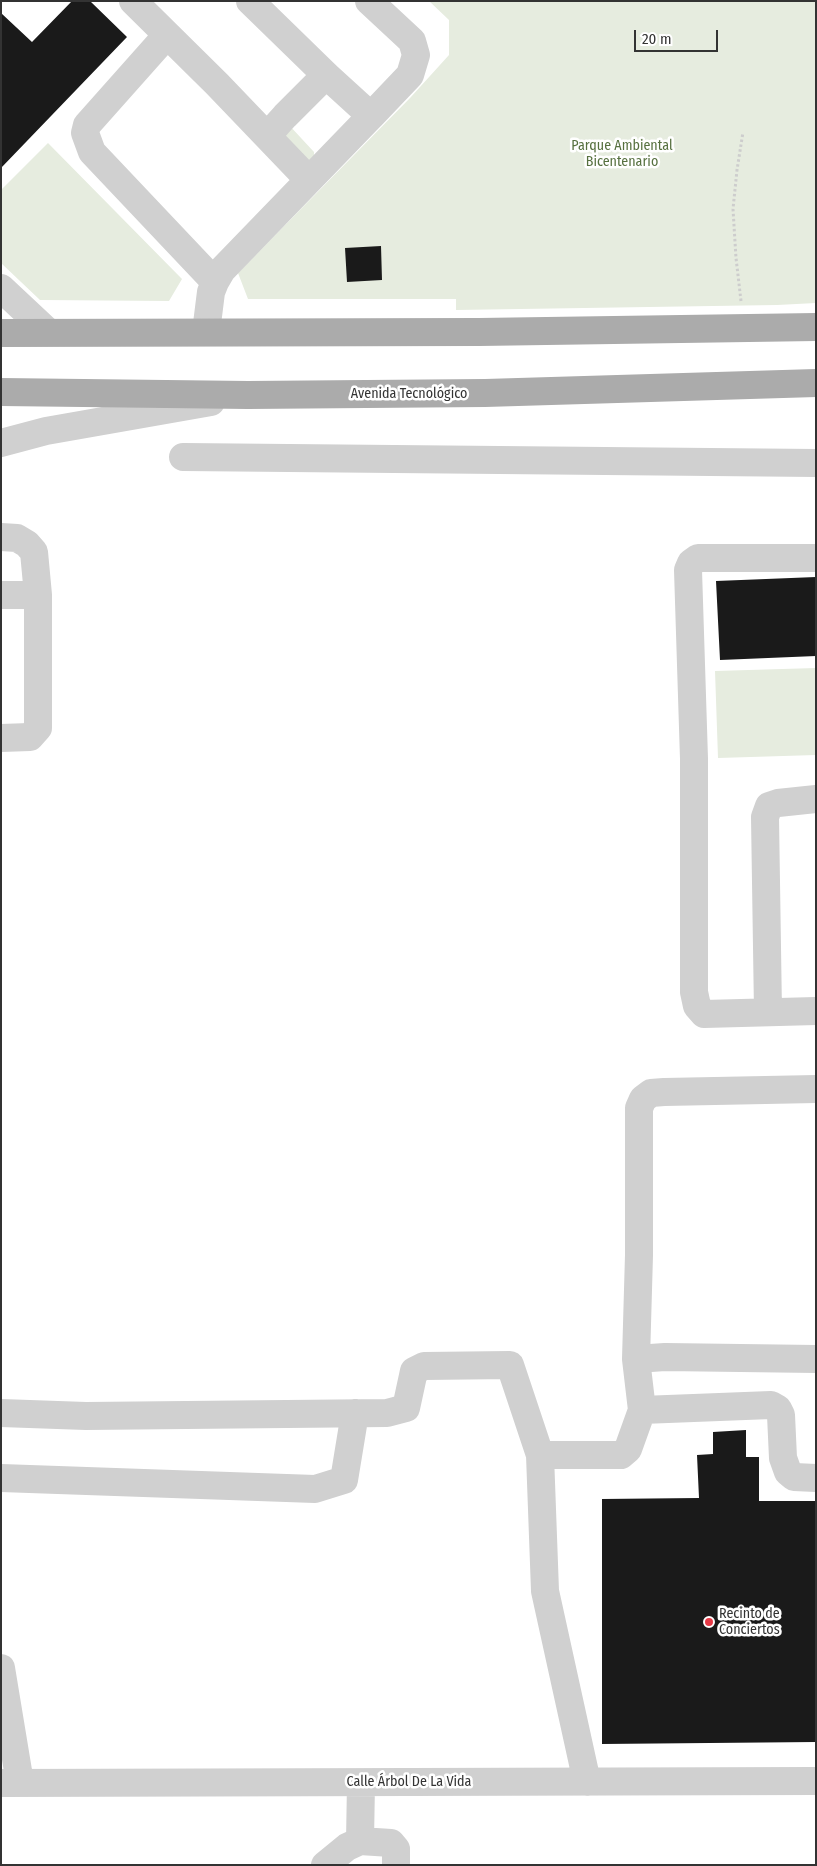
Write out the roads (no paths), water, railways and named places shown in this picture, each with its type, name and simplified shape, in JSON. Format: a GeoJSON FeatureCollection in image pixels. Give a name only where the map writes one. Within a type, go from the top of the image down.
{"type":"FeatureCollection","features":[{"type":"Feature","properties":{"kind":"main road"},"geometry":{"type":"LineString","coordinates":[[1,333],[479,332],[816,327]]}},
{"type":"Feature","properties":{"kind":"main road","name":"Avenida Tecnológico"},"geometry":{"type":"LineString","coordinates":[[1,392],[248,395],[485,393],[816,383]]}},
{"type":"Feature","properties":{"kind":"street"},"geometry":{"type":"LineString","coordinates":[[133,1],[309,180]]}},
{"type":"Feature","properties":{"kind":"street"},"geometry":{"type":"LineString","coordinates":[[250,1],[371,116]]}},
{"type":"Feature","properties":{"kind":"street"},"geometry":{"type":"LineString","coordinates":[[206,332],[211,292],[214,282],[222,270],[410,75],[416,55],[412,41],[369,1]]}},
{"type":"Feature","properties":{"kind":"street"},"geometry":{"type":"LineString","coordinates":[[167,35],[87,125],[85,133],[92,152],[214,282]]}},
{"type":"Feature","properties":{"kind":"street"},"geometry":{"type":"LineString","coordinates":[[267,136],[326,75]]}},
{"type":"Feature","properties":{"kind":"street"},"geometry":{"type":"LineString","coordinates":[[1,288],[48,332]]}},
{"type":"Feature","properties":{"kind":"street"},"geometry":{"type":"LineString","coordinates":[[1,443],[46,430],[248,395]]}},
{"type":"Feature","properties":{"kind":"street"},"geometry":{"type":"LineString","coordinates":[[182,457],[816,463]]}},
{"type":"Feature","properties":{"kind":"street"},"geometry":{"type":"LineString","coordinates":[[1,537],[17,538],[27,544],[34,552],[38,595],[38,728],[30,737],[1,738]]}},
{"type":"Feature","properties":{"kind":"street"},"geometry":{"type":"LineString","coordinates":[[816,558],[698,558],[691,563],[688,570],[694,759],[694,992],[697,1006],[704,1014],[816,1011]]}},
{"type":"Feature","properties":{"kind":"street"},"geometry":{"type":"LineString","coordinates":[[1,595],[38,595]]}},
{"type":"Feature","properties":{"kind":"street"},"geometry":{"type":"LineString","coordinates":[[768,1012],[764,817],[769,806],[778,803],[816,799]]}},
{"type":"Feature","properties":{"kind":"street"},"geometry":{"type":"LineString","coordinates":[[540,1455],[621,1455],[628,1449],[642,1410],[636,1359],[639,1255],[639,1108],[643,1099],[651,1093],[664,1092],[816,1089]]}},
{"type":"Feature","properties":{"kind":"street"},"geometry":{"type":"LineString","coordinates":[[636,1359],[665,1357],[816,1359]]}},
{"type":"Feature","properties":{"kind":"street"},"geometry":{"type":"LineString","coordinates":[[1,1413],[86,1416],[387,1413],[406,1408],[414,1371],[424,1366],[510,1365],[540,1455],[545,1591],[587,1782]]}},
{"type":"Feature","properties":{"kind":"street"},"geometry":{"type":"LineString","coordinates":[[642,1410],[772,1405],[778,1408],[781,1415],[784,1458],[788,1472],[794,1477],[816,1478]]}},
{"type":"Feature","properties":{"kind":"street"},"geometry":{"type":"LineString","coordinates":[[1,1478],[315,1489],[344,1480],[356,1413]]}},
{"type":"Feature","properties":{"kind":"street"},"geometry":{"type":"LineString","coordinates":[[1,1668],[11,1783]]}},
{"type":"Feature","properties":{"kind":"street","name":"Calle Árbol De La Vida"},"geometry":{"type":"LineString","coordinates":[[11,1783],[816,1781]]}},
{"type":"Feature","properties":{"kind":"street"},"geometry":{"type":"LineString","coordinates":[[360,1841],[361,1782]]}},
{"type":"Feature","properties":{"kind":"street"},"geometry":{"type":"LineString","coordinates":[[325,1865],[347,1847],[360,1841],[391,1844],[396,1849],[396,1865]]}},
{"type":"Feature","properties":{"kind":"place","name":"Recinto de Conciertos"},"geometry":{"type":"Point","coordinates":[709,1622]}},
{"type":"Feature","properties":{"kind":"park label","name":"Parque Ambiental Bicentenario"},"geometry":{"type":"Point","coordinates":[622,154]}}]}
